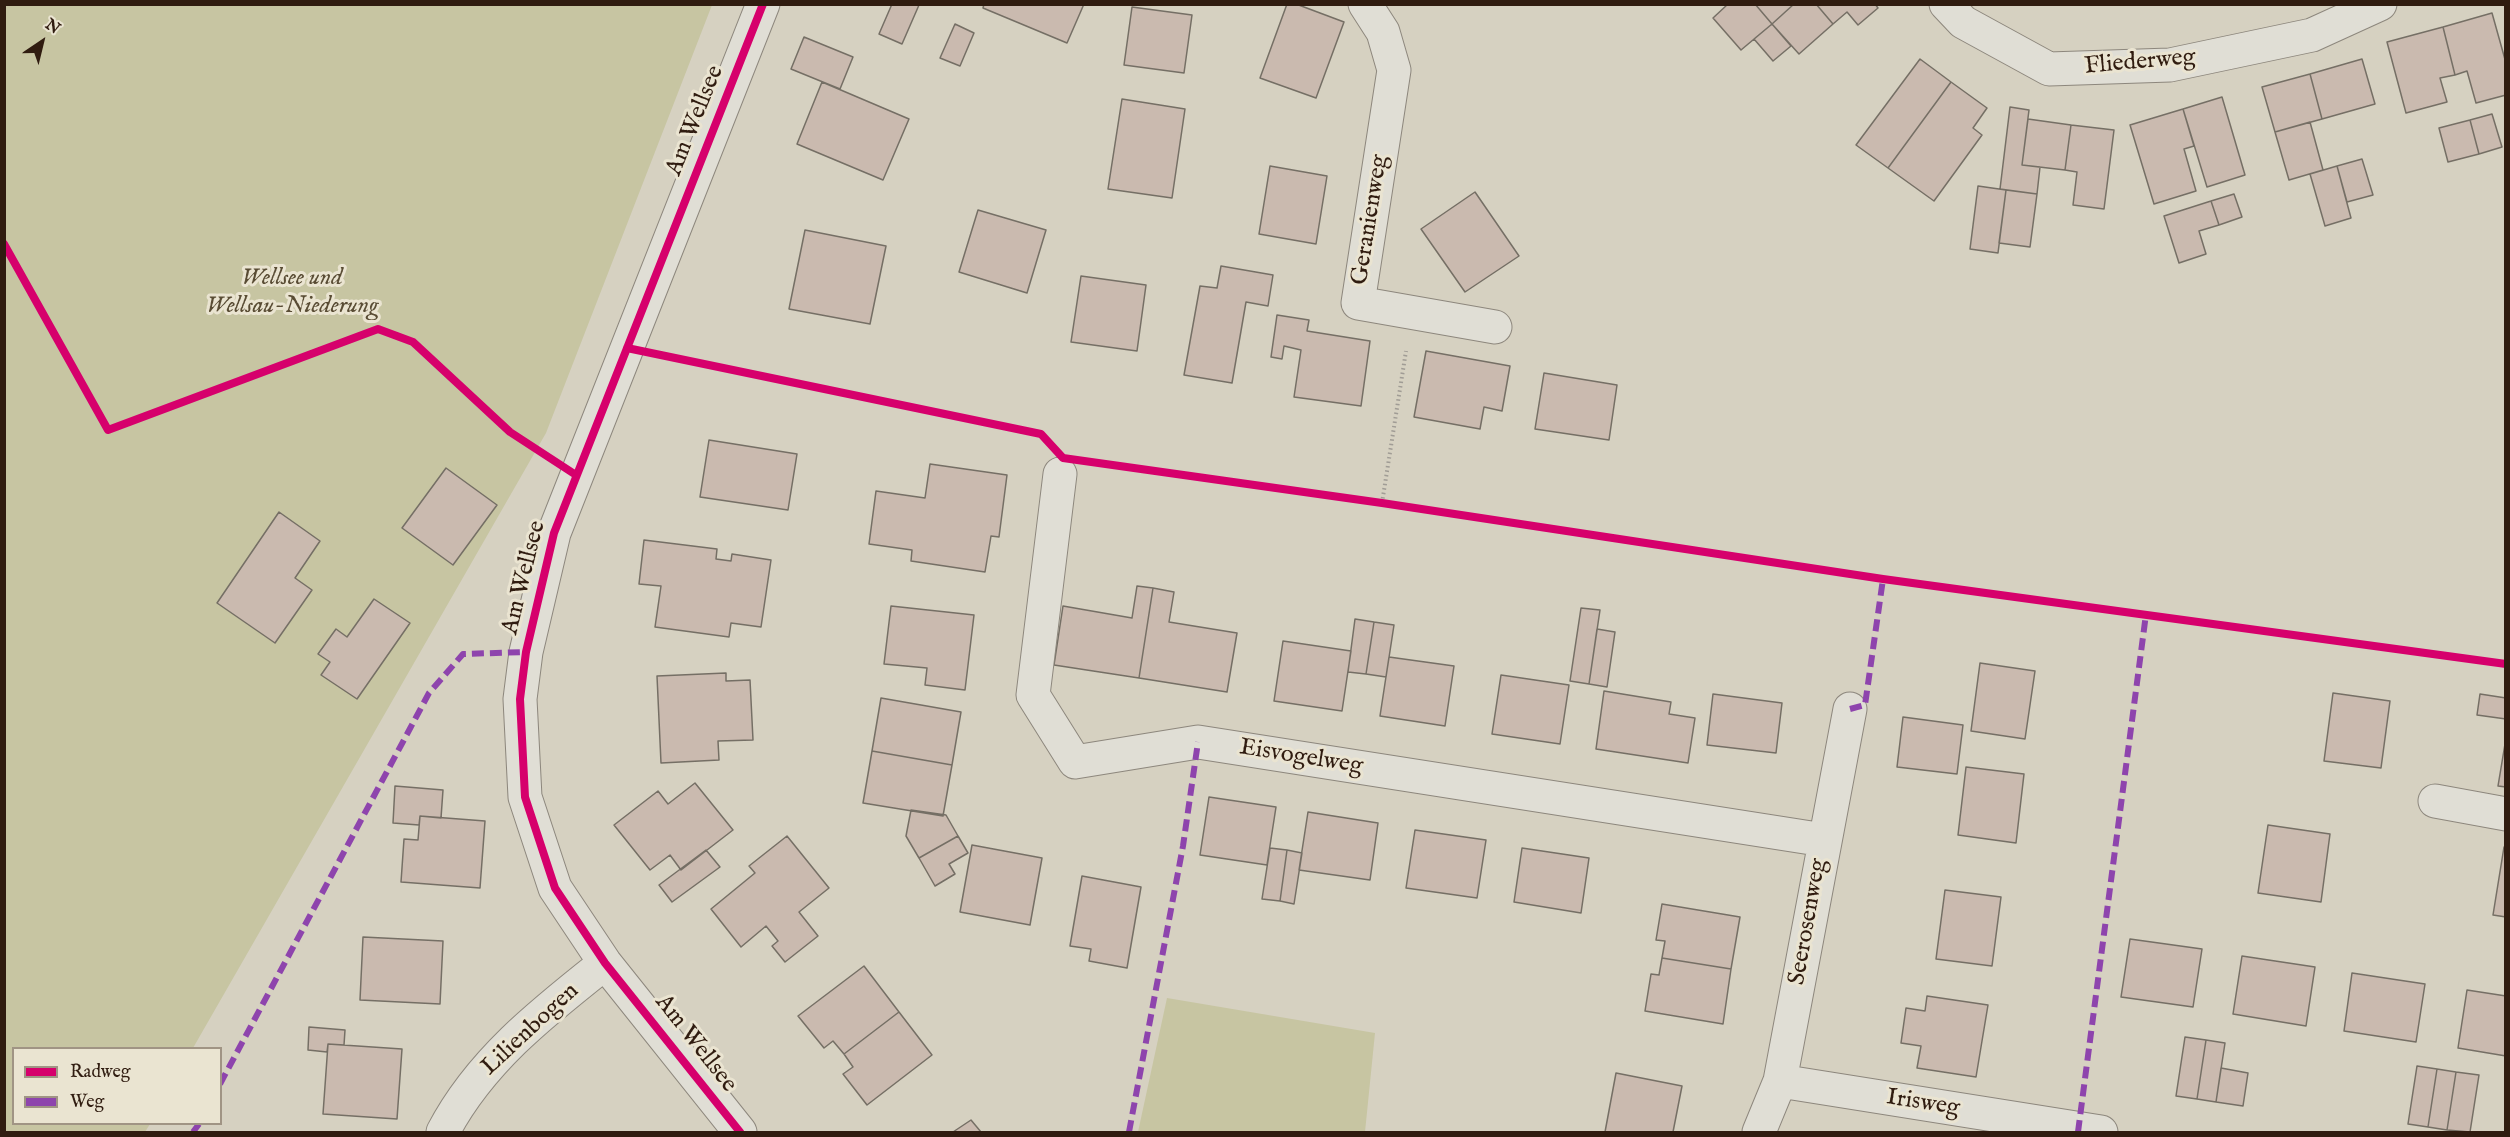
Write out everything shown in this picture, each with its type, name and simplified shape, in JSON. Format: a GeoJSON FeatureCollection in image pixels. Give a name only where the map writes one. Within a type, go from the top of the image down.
{"type":"FeatureCollection","features":[{"type":"Feature","properties":{"kind":"street","name":"Am Wellsee"},"geometry":{"type":"LineString","coordinates":[[740,1132],[605,963],[555,888],[525,797],[520,699],[526,652],[554,532],[763,4]]}},
{"type":"Feature","properties":{"kind":"street","name":"Geranienweg"},"geometry":{"type":"LineString","coordinates":[[1365,4],[1383,32],[1394,70],[1358,303],[1412,315],[1495,327]]}},
{"type":"Feature","properties":{"kind":"street","name":"Fliederweg"},"geometry":{"type":"LineString","coordinates":[[1946,4],[1963,22],[2049,69],[2170,65],[2312,35],[2380,4]]}},
{"type":"Feature","properties":{"kind":"street","name":"Eisvogelweg"},"geometry":{"type":"LineString","coordinates":[[1060,474],[1034,695],[1074,762],[1198,742],[1824,840]]}},
{"type":"Feature","properties":{"kind":"street","name":"Seerosenweg"},"geometry":{"type":"LineString","coordinates":[[1759,1132],[1780,1081],[1850,709]]}},
{"type":"Feature","properties":{"kind":"street"},"geometry":{"type":"LineString","coordinates":[[2435,801],[2505,814]]}},
{"type":"Feature","properties":{"kind":"street","name":"Lilienbogen"},"geometry":{"type":"LineString","coordinates":[[443,1132],[458,1103],[503,1049],[557,1000],[605,963]]}},
{"type":"Feature","properties":{"kind":"street","name":"Irisweg"},"geometry":{"type":"LineString","coordinates":[[1780,1081],[2101,1132]]}},
{"type":"Feature","properties":{"kind":"path"},"geometry":{"type":"LineString","coordinates":[[1382,503],[1412,315]]}},
{"type":"Feature","properties":{"kind":"green space","name":"Wellsee und Wellsau-Niederung"},"geometry":{"type":"Polygon","coordinates":[[[5,5],[712,5],[546,433],[194,1047],[12,1047],[12,1125],[149,1125],[145,1132],[5,1132],[5,5]]]}},
{"type":"Feature","properties":{"kind":"green space"},"geometry":{"type":"Polygon","coordinates":[[[1167,998],[1375,1033],[1365,1132],[1138,1132],[1167,998]]]}},
{"type":"Feature","properties":{"kind":"building"},"geometry":{"type":"Polygon","coordinates":[[[892,4],[919,5],[902,44],[879,34],[892,4]]]}},
{"type":"Feature","properties":{"kind":"building"},"geometry":{"type":"Polygon","coordinates":[[[984,4],[1084,4],[1067,43],[983,8],[984,4]]]}},
{"type":"Feature","properties":{"kind":"building"},"geometry":{"type":"Polygon","coordinates":[[[1287,4],[1296,4],[1344,22],[1316,98],[1260,78],[1287,4]]]}},
{"type":"Feature","properties":{"kind":"building"},"geometry":{"type":"Polygon","coordinates":[[[1728,4],[1755,4],[1772,24],[1741,50],[1713,18],[1728,4]]]}},
{"type":"Feature","properties":{"kind":"building"},"geometry":{"type":"Polygon","coordinates":[[[1755,4],[1794,4],[1772,24],[1755,4]]]}},
{"type":"Feature","properties":{"kind":"building"},"geometry":{"type":"Polygon","coordinates":[[[1794,4],[1816,4],[1833,24],[1799,54],[1772,24],[1794,4]]]}},
{"type":"Feature","properties":{"kind":"building"},"geometry":{"type":"Polygon","coordinates":[[[1816,4],[1875,4],[1878,8],[1858,25],[1847,12],[1833,24],[1816,4]]]}},
{"type":"Feature","properties":{"kind":"building"},"geometry":{"type":"Polygon","coordinates":[[[1132,7],[1192,15],[1184,73],[1124,65],[1132,7]]]}},
{"type":"Feature","properties":{"kind":"building"},"geometry":{"type":"Polygon","coordinates":[[[2492,13],[2506,63],[2506,95],[2476,103],[2467,71],[2455,75],[2443,27],[2492,13]]]}},
{"type":"Feature","properties":{"kind":"building"},"geometry":{"type":"Polygon","coordinates":[[[955,24],[974,33],[960,66],[940,58],[955,24]]]}},
{"type":"Feature","properties":{"kind":"building"},"geometry":{"type":"Polygon","coordinates":[[[1772,24],[1791,46],[1773,61],[1754,39],[1772,24]]]}},
{"type":"Feature","properties":{"kind":"building"},"geometry":{"type":"Polygon","coordinates":[[[2443,27],[2455,75],[2440,78],[2447,102],[2406,113],[2387,42],[2443,27]]]}},
{"type":"Feature","properties":{"kind":"building"},"geometry":{"type":"Polygon","coordinates":[[[804,37],[853,57],[840,89],[791,69],[804,37]]]}},
{"type":"Feature","properties":{"kind":"building"},"geometry":{"type":"Polygon","coordinates":[[[1920,59],[1951,82],[1888,168],[1856,145],[1920,59]]]}},
{"type":"Feature","properties":{"kind":"building"},"geometry":{"type":"Polygon","coordinates":[[[2362,59],[2375,104],[2322,119],[2310,74],[2362,59]]]}},
{"type":"Feature","properties":{"kind":"building"},"geometry":{"type":"Polygon","coordinates":[[[2310,74],[2322,119],[2275,132],[2262,87],[2310,74]]]}},
{"type":"Feature","properties":{"kind":"building"},"geometry":{"type":"Polygon","coordinates":[[[822,82],[909,119],[883,180],[797,144],[822,82]]]}},
{"type":"Feature","properties":{"kind":"building"},"geometry":{"type":"Polygon","coordinates":[[[1951,82],[1987,108],[1973,128],[1982,135],[1934,201],[1888,168],[1951,82]]]}},
{"type":"Feature","properties":{"kind":"building"},"geometry":{"type":"Polygon","coordinates":[[[2222,97],[2245,175],[2207,187],[2183,109],[2222,97]]]}},
{"type":"Feature","properties":{"kind":"building"},"geometry":{"type":"Polygon","coordinates":[[[1122,99],[1185,109],[1172,198],[1108,189],[1122,99]]]}},
{"type":"Feature","properties":{"kind":"building"},"geometry":{"type":"Polygon","coordinates":[[[2010,107],[2029,110],[2022,165],[2040,167],[2037,194],[2000,189],[2010,107]]]}},
{"type":"Feature","properties":{"kind":"building"},"geometry":{"type":"Polygon","coordinates":[[[2183,109],[2194,146],[2184,149],[2196,191],[2154,204],[2130,125],[2183,109]]]}},
{"type":"Feature","properties":{"kind":"building"},"geometry":{"type":"Polygon","coordinates":[[[2492,114],[2502,147],[2479,154],[2470,120],[2492,114]]]}},
{"type":"Feature","properties":{"kind":"building"},"geometry":{"type":"Polygon","coordinates":[[[2028,119],[2071,125],[2065,170],[2022,165],[2028,119]]]}},
{"type":"Feature","properties":{"kind":"building"},"geometry":{"type":"Polygon","coordinates":[[[2470,120],[2479,154],[2448,162],[2439,128],[2470,120]]]}},
{"type":"Feature","properties":{"kind":"building"},"geometry":{"type":"Polygon","coordinates":[[[2310,122],[2323,170],[2289,180],[2275,132],[2310,122]]]}},
{"type":"Feature","properties":{"kind":"building"},"geometry":{"type":"Polygon","coordinates":[[[2071,125],[2114,130],[2104,209],[2073,205],[2077,172],[2065,170],[2071,125]]]}},
{"type":"Feature","properties":{"kind":"building"},"geometry":{"type":"Polygon","coordinates":[[[2362,159],[2373,195],[2347,202],[2337,166],[2362,159]]]}},
{"type":"Feature","properties":{"kind":"building"},"geometry":{"type":"Polygon","coordinates":[[[1270,166],[1327,176],[1316,244],[1259,234],[1270,166]]]}},
{"type":"Feature","properties":{"kind":"building"},"geometry":{"type":"Polygon","coordinates":[[[2337,166],[2351,218],[2325,226],[2310,174],[2337,166]]]}},
{"type":"Feature","properties":{"kind":"building"},"geometry":{"type":"Polygon","coordinates":[[[1978,186],[2006,190],[1998,253],[1970,249],[1978,186]]]}},
{"type":"Feature","properties":{"kind":"building"},"geometry":{"type":"Polygon","coordinates":[[[2006,190],[2037,194],[2030,247],[1999,243],[2006,190]]]}},
{"type":"Feature","properties":{"kind":"building"},"geometry":{"type":"Polygon","coordinates":[[[1475,192],[1519,256],[1465,292],[1421,229],[1475,192]]]}},
{"type":"Feature","properties":{"kind":"building"},"geometry":{"type":"Polygon","coordinates":[[[2234,194],[2242,217],[2219,225],[2211,201],[2234,194]]]}},
{"type":"Feature","properties":{"kind":"building"},"geometry":{"type":"Polygon","coordinates":[[[2211,201],[2219,225],[2199,231],[2206,254],[2179,263],[2164,216],[2211,201]]]}},
{"type":"Feature","properties":{"kind":"building"},"geometry":{"type":"Polygon","coordinates":[[[978,210],[1046,230],[1027,293],[959,272],[978,210]]]}},
{"type":"Feature","properties":{"kind":"building"},"geometry":{"type":"Polygon","coordinates":[[[805,230],[886,246],[870,324],[789,309],[805,230]]]}},
{"type":"Feature","properties":{"kind":"building"},"geometry":{"type":"Polygon","coordinates":[[[1221,266],[1273,275],[1268,306],[1246,302],[1232,383],[1184,375],[1200,286],[1217,288],[1221,266]]]}},
{"type":"Feature","properties":{"kind":"building"},"geometry":{"type":"Polygon","coordinates":[[[1081,276],[1146,285],[1137,351],[1071,342],[1081,276]]]}},
{"type":"Feature","properties":{"kind":"building"},"geometry":{"type":"Polygon","coordinates":[[[1277,315],[1309,320],[1307,331],[1370,341],[1361,406],[1294,397],[1301,350],[1284,346],[1282,359],[1271,357],[1277,315]]]}},
{"type":"Feature","properties":{"kind":"building"},"geometry":{"type":"Polygon","coordinates":[[[1426,351],[1510,366],[1502,411],[1484,407],[1480,429],[1414,417],[1426,351]]]}},
{"type":"Feature","properties":{"kind":"building"},"geometry":{"type":"Polygon","coordinates":[[[1544,373],[1617,385],[1609,440],[1535,429],[1544,373]]]}},
{"type":"Feature","properties":{"kind":"building"},"geometry":{"type":"Polygon","coordinates":[[[709,440],[797,454],[788,510],[700,497],[709,440]]]}},
{"type":"Feature","properties":{"kind":"building"},"geometry":{"type":"Polygon","coordinates":[[[930,464],[1007,475],[999,537],[991,536],[985,572],[911,561],[912,550],[869,544],[876,491],[925,498],[930,464]]]}},
{"type":"Feature","properties":{"kind":"building"},"geometry":{"type":"Polygon","coordinates":[[[446,468],[497,505],[453,565],[402,528],[446,468]]]}},
{"type":"Feature","properties":{"kind":"building"},"geometry":{"type":"Polygon","coordinates":[[[279,512],[320,541],[295,578],[312,590],[275,643],[217,603],[279,512]]]}},
{"type":"Feature","properties":{"kind":"building"},"geometry":{"type":"Polygon","coordinates":[[[644,540],[717,549],[716,559],[731,561],[732,554],[771,560],[761,627],[731,623],[729,637],[655,627],[661,586],[639,584],[644,540]]]}},
{"type":"Feature","properties":{"kind":"building"},"geometry":{"type":"Polygon","coordinates":[[[1137,586],[1153,588],[1139,678],[1054,665],[1063,606],[1132,618],[1137,586]]]}},
{"type":"Feature","properties":{"kind":"building"},"geometry":{"type":"Polygon","coordinates":[[[1153,588],[1174,592],[1169,622],[1237,633],[1227,692],[1139,678],[1153,588]]]}},
{"type":"Feature","properties":{"kind":"building"},"geometry":{"type":"Polygon","coordinates":[[[374,599],[410,623],[357,699],[321,675],[330,662],[318,654],[336,629],[347,637],[374,599]]]}},
{"type":"Feature","properties":{"kind":"building"},"geometry":{"type":"Polygon","coordinates":[[[891,606],[974,615],[965,690],[925,685],[927,668],[884,664],[891,606]]]}},
{"type":"Feature","properties":{"kind":"building"},"geometry":{"type":"Polygon","coordinates":[[[1581,608],[1600,610],[1589,684],[1570,681],[1581,608]]]}},
{"type":"Feature","properties":{"kind":"building"},"geometry":{"type":"Polygon","coordinates":[[[1355,619],[1374,622],[1366,674],[1348,672],[1355,619]]]}},
{"type":"Feature","properties":{"kind":"building"},"geometry":{"type":"Polygon","coordinates":[[[1374,622],[1394,625],[1386,677],[1366,674],[1374,622]]]}},
{"type":"Feature","properties":{"kind":"building"},"geometry":{"type":"Polygon","coordinates":[[[1597,629],[1615,632],[1607,687],[1589,684],[1597,629]]]}},
{"type":"Feature","properties":{"kind":"building"},"geometry":{"type":"Polygon","coordinates":[[[1283,641],[1351,651],[1342,711],[1274,701],[1283,641]]]}},
{"type":"Feature","properties":{"kind":"building"},"geometry":{"type":"Polygon","coordinates":[[[1389,657],[1454,666],[1445,726],[1380,716],[1389,657]]]}},
{"type":"Feature","properties":{"kind":"building"},"geometry":{"type":"Polygon","coordinates":[[[1980,663],[2035,671],[2025,739],[1971,731],[1980,663]]]}},
{"type":"Feature","properties":{"kind":"building"},"geometry":{"type":"Polygon","coordinates":[[[726,673],[726,681],[750,680],[753,740],[718,741],[719,760],[661,763],[657,676],[726,673]]]}},
{"type":"Feature","properties":{"kind":"building"},"geometry":{"type":"Polygon","coordinates":[[[1501,675],[1569,685],[1560,744],[1492,734],[1501,675]]]}},
{"type":"Feature","properties":{"kind":"building"},"geometry":{"type":"Polygon","coordinates":[[[1604,691],[1671,702],[1669,714],[1695,718],[1688,763],[1596,749],[1604,691]]]}},
{"type":"Feature","properties":{"kind":"building"},"geometry":{"type":"Polygon","coordinates":[[[2333,693],[2390,701],[2381,768],[2324,761],[2333,693]]]}},
{"type":"Feature","properties":{"kind":"building"},"geometry":{"type":"Polygon","coordinates":[[[1713,694],[1782,703],[1776,753],[1707,745],[1713,694]]]}},
{"type":"Feature","properties":{"kind":"building"},"geometry":{"type":"Polygon","coordinates":[[[2480,694],[2506,698],[2506,719],[2477,715],[2480,694]]]}},
{"type":"Feature","properties":{"kind":"building"},"geometry":{"type":"Polygon","coordinates":[[[881,698],[961,712],[952,765],[872,751],[881,698]]]}},
{"type":"Feature","properties":{"kind":"building"},"geometry":{"type":"Polygon","coordinates":[[[1903,717],[1963,725],[1957,774],[1897,767],[1903,717]]]}},
{"type":"Feature","properties":{"kind":"building"},"geometry":{"type":"Polygon","coordinates":[[[2506,738],[2506,787],[2498,786],[2506,738]]]}},
{"type":"Feature","properties":{"kind":"building"},"geometry":{"type":"Polygon","coordinates":[[[872,751],[952,765],[943,816],[863,803],[872,751]]]}},
{"type":"Feature","properties":{"kind":"building"},"geometry":{"type":"Polygon","coordinates":[[[1966,767],[2024,774],[2016,843],[1958,835],[1966,767]]]}},
{"type":"Feature","properties":{"kind":"building"},"geometry":{"type":"Polygon","coordinates":[[[695,783],[733,830],[681,870],[670,855],[650,870],[614,825],[658,791],[668,804],[695,783]]]}},
{"type":"Feature","properties":{"kind":"building"},"geometry":{"type":"Polygon","coordinates":[[[395,786],[443,790],[441,818],[420,816],[419,825],[393,823],[395,786]]]}},
{"type":"Feature","properties":{"kind":"building"},"geometry":{"type":"Polygon","coordinates":[[[1209,797],[1276,807],[1267,865],[1200,855],[1209,797]]]}},
{"type":"Feature","properties":{"kind":"building"},"geometry":{"type":"Polygon","coordinates":[[[911,810],[946,815],[958,836],[919,858],[906,836],[911,810]]]}},
{"type":"Feature","properties":{"kind":"building"},"geometry":{"type":"Polygon","coordinates":[[[1308,812],[1378,823],[1370,880],[1299,870],[1308,812]]]}},
{"type":"Feature","properties":{"kind":"building"},"geometry":{"type":"Polygon","coordinates":[[[420,816],[485,821],[480,888],[401,882],[404,839],[418,840],[420,816]]]}},
{"type":"Feature","properties":{"kind":"building"},"geometry":{"type":"Polygon","coordinates":[[[2268,825],[2330,834],[2321,902],[2258,893],[2268,825]]]}},
{"type":"Feature","properties":{"kind":"building"},"geometry":{"type":"Polygon","coordinates":[[[1415,830],[1486,840],[1477,898],[1406,888],[1415,830]]]}},
{"type":"Feature","properties":{"kind":"building"},"geometry":{"type":"Polygon","coordinates":[[[787,836],[829,888],[799,912],[818,936],[785,962],[772,946],[778,941],[766,926],[741,947],[711,909],[755,873],[749,866],[787,836]]]}},
{"type":"Feature","properties":{"kind":"building"},"geometry":{"type":"Polygon","coordinates":[[[958,836],[968,853],[949,864],[955,874],[935,886],[919,858],[958,836]]]}},
{"type":"Feature","properties":{"kind":"building"},"geometry":{"type":"Polygon","coordinates":[[[972,845],[1042,858],[1030,925],[960,912],[972,845]]]}},
{"type":"Feature","properties":{"kind":"building"},"geometry":{"type":"Polygon","coordinates":[[[2504,847],[2506,848],[2506,917],[2493,915],[2504,847]]]}},
{"type":"Feature","properties":{"kind":"building"},"geometry":{"type":"Polygon","coordinates":[[[1270,848],[1287,850],[1280,901],[1262,899],[1270,848]]]}},
{"type":"Feature","properties":{"kind":"building"},"geometry":{"type":"Polygon","coordinates":[[[1522,848],[1589,858],[1581,913],[1514,902],[1522,848]]]}},
{"type":"Feature","properties":{"kind":"building"},"geometry":{"type":"Polygon","coordinates":[[[706,850],[720,867],[672,902],[659,885],[706,850]]]}},
{"type":"Feature","properties":{"kind":"building"},"geometry":{"type":"Polygon","coordinates":[[[1287,850],[1302,853],[1294,904],[1280,901],[1287,850]]]}},
{"type":"Feature","properties":{"kind":"building"},"geometry":{"type":"Polygon","coordinates":[[[1082,876],[1141,887],[1127,968],[1089,961],[1091,949],[1070,946],[1082,876]]]}},
{"type":"Feature","properties":{"kind":"building"},"geometry":{"type":"Polygon","coordinates":[[[1945,890],[2001,897],[1992,966],[1936,959],[1945,890]]]}},
{"type":"Feature","properties":{"kind":"building"},"geometry":{"type":"Polygon","coordinates":[[[1662,904],[1740,917],[1731,969],[1662,958],[1665,941],[1656,940],[1662,904]]]}},
{"type":"Feature","properties":{"kind":"building"},"geometry":{"type":"Polygon","coordinates":[[[363,937],[443,941],[440,1004],[360,1000],[363,937]]]}},
{"type":"Feature","properties":{"kind":"building"},"geometry":{"type":"Polygon","coordinates":[[[2130,939],[2202,949],[2193,1007],[2121,997],[2130,939]]]}},
{"type":"Feature","properties":{"kind":"building"},"geometry":{"type":"Polygon","coordinates":[[[2242,956],[2315,967],[2306,1026],[2233,1014],[2242,956]]]}},
{"type":"Feature","properties":{"kind":"building"},"geometry":{"type":"Polygon","coordinates":[[[1662,958],[1731,969],[1723,1024],[1645,1011],[1651,974],[1659,975],[1662,958]]]}},
{"type":"Feature","properties":{"kind":"building"},"geometry":{"type":"Polygon","coordinates":[[[864,966],[899,1012],[844,1054],[833,1041],[824,1048],[798,1016],[864,966]]]}},
{"type":"Feature","properties":{"kind":"building"},"geometry":{"type":"Polygon","coordinates":[[[2352,973],[2425,984],[2416,1042],[2344,1031],[2352,973]]]}},
{"type":"Feature","properties":{"kind":"building"},"geometry":{"type":"Polygon","coordinates":[[[2467,990],[2506,996],[2506,1056],[2458,1048],[2467,990]]]}},
{"type":"Feature","properties":{"kind":"building"},"geometry":{"type":"Polygon","coordinates":[[[1927,996],[1988,1005],[1976,1077],[1917,1068],[1921,1046],[1901,1043],[1906,1008],[1925,1011],[1927,996]]]}},
{"type":"Feature","properties":{"kind":"building"},"geometry":{"type":"Polygon","coordinates":[[[899,1012],[932,1055],[867,1105],[843,1074],[853,1067],[844,1054],[899,1012]]]}},
{"type":"Feature","properties":{"kind":"building"},"geometry":{"type":"Polygon","coordinates":[[[309,1027],[345,1030],[344,1045],[328,1044],[327,1052],[308,1050],[309,1027]]]}},
{"type":"Feature","properties":{"kind":"building"},"geometry":{"type":"Polygon","coordinates":[[[2185,1037],[2206,1040],[2197,1099],[2176,1096],[2185,1037]]]}},
{"type":"Feature","properties":{"kind":"building"},"geometry":{"type":"Polygon","coordinates":[[[2206,1040],[2225,1043],[2216,1102],[2197,1099],[2206,1040]]]}},
{"type":"Feature","properties":{"kind":"building"},"geometry":{"type":"Polygon","coordinates":[[[328,1044],[402,1049],[397,1119],[323,1114],[328,1044]]]}},
{"type":"Feature","properties":{"kind":"building"},"geometry":{"type":"Polygon","coordinates":[[[2417,1066],[2437,1069],[2428,1127],[2408,1124],[2417,1066]]]}},
{"type":"Feature","properties":{"kind":"building"},"geometry":{"type":"Polygon","coordinates":[[[2221,1068],[2248,1073],[2243,1106],[2216,1102],[2221,1068]]]}},
{"type":"Feature","properties":{"kind":"building"},"geometry":{"type":"Polygon","coordinates":[[[2437,1069],[2456,1072],[2447,1130],[2428,1127],[2437,1069]]]}},
{"type":"Feature","properties":{"kind":"building"},"geometry":{"type":"Polygon","coordinates":[[[2456,1072],[2479,1075],[2470,1132],[2447,1130],[2456,1072]]]}},
{"type":"Feature","properties":{"kind":"building"},"geometry":{"type":"Polygon","coordinates":[[[1616,1073],[1682,1086],[1673,1132],[1605,1132],[1616,1073]]]}},
{"type":"Feature","properties":{"kind":"building"},"geometry":{"type":"Polygon","coordinates":[[[971,1120],[981,1132],[953,1132],[971,1120]]]}},
{"type":"Feature","properties":{"kind":"marked path"},"geometry":{"type":"LineString","coordinates":[[1850,709],[1865,705],[1883,579]]}},
{"type":"Feature","properties":{"kind":"marked path"},"geometry":{"type":"LineString","coordinates":[[2078,1132],[2146,614]]}},
{"type":"Feature","properties":{"kind":"marked path"},"geometry":{"type":"LineString","coordinates":[[222,1080],[429,693],[463,654],[526,652]]}},
{"type":"Feature","properties":{"kind":"marked path"},"geometry":{"type":"LineString","coordinates":[[1129,1132],[1183,846],[1198,742]]}},
{"type":"Feature","properties":{"kind":"marked path"},"geometry":{"type":"LineString","coordinates":[[193,1132],[198,1125]]}},
{"type":"Feature","properties":{"kind":"cycle path"},"geometry":{"type":"LineString","coordinates":[[740,1132],[605,963],[555,888],[525,797],[520,699],[526,652],[554,533],[763,4]]}},
{"type":"Feature","properties":{"kind":"cycle path"},"geometry":{"type":"LineString","coordinates":[[4,244],[108,430],[378,329],[413,342],[510,432],[576,475]]}},
{"type":"Feature","properties":{"kind":"cycle path"},"geometry":{"type":"LineString","coordinates":[[627,348],[1041,434],[1063,458],[1382,503],[1883,579],[2506,664]]}}]}
